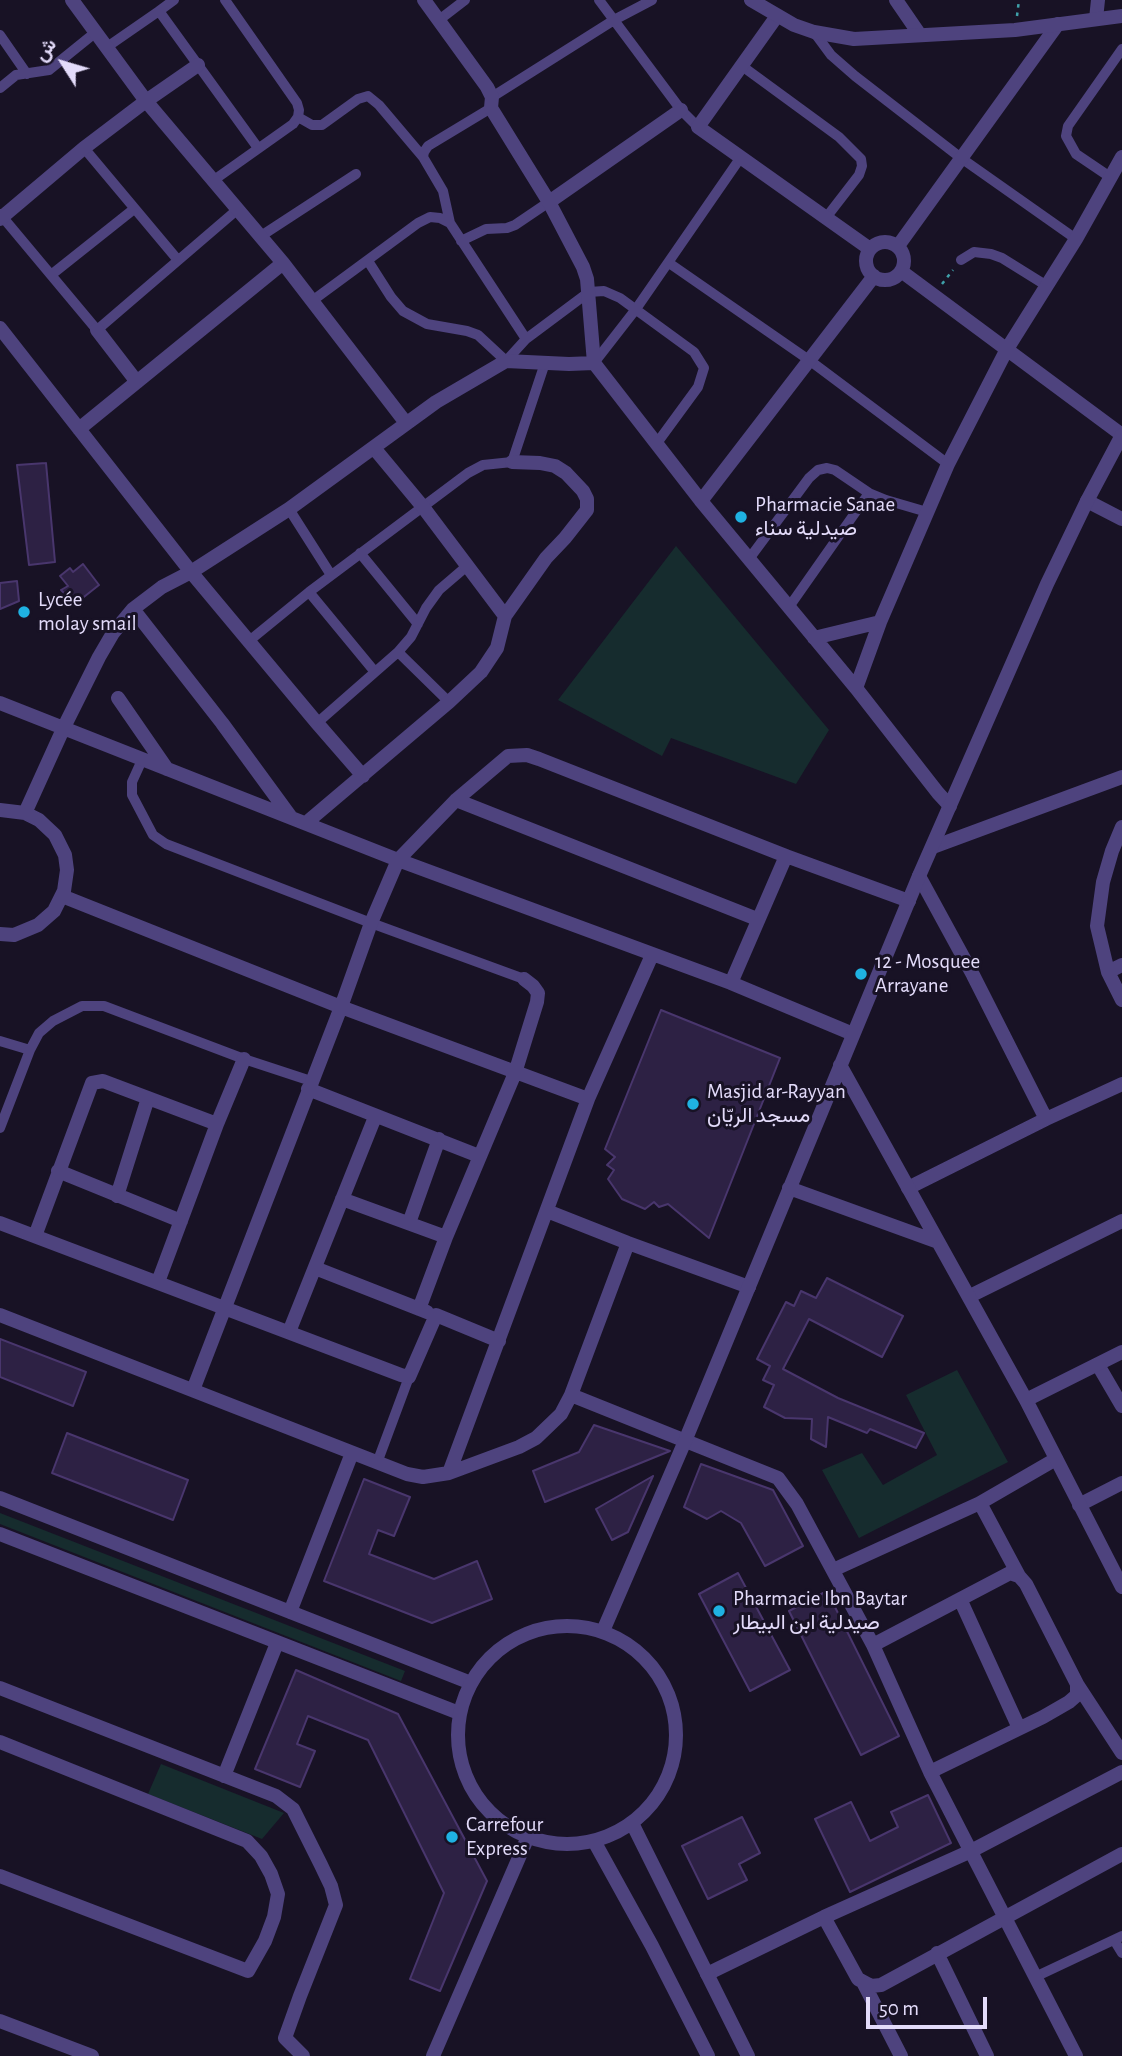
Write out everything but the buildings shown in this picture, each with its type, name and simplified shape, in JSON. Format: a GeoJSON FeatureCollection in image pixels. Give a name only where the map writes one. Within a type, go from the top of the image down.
{"type":"FeatureCollection","features":[{"type":"Feature","properties":{"kind":"street"},"geometry":{"type":"LineString","coordinates":[[72,0],[146,101],[283,262],[406,423]]}},
{"type":"Feature","properties":{"kind":"street"},"geometry":{"type":"LineString","coordinates":[[424,0],[481,76],[492,102],[583,267],[589,292],[594,363],[701,501],[950,806]]}},
{"type":"Feature","properties":{"kind":"street"},"geometry":{"type":"LineString","coordinates":[[751,0],[777,16],[814,32],[854,38],[1015,30],[1122,16]]}},
{"type":"Feature","properties":{"kind":"street"},"geometry":{"type":"LineString","coordinates":[[896,0],[920,35]]}},
{"type":"Feature","properties":{"kind":"street"},"geometry":{"type":"LineString","coordinates":[[1096,19],[1098,0]]}},
{"type":"Feature","properties":{"kind":"street"},"geometry":{"type":"LineString","coordinates":[[777,16],[698,127],[870,249]]}},
{"type":"Feature","properties":{"kind":"street"},"geometry":{"type":"LineString","coordinates":[[898,246],[1058,24]]}},
{"type":"Feature","properties":{"kind":"street"},"geometry":{"type":"LineString","coordinates":[[1,217],[84,148],[198,65]]}},
{"type":"Feature","properties":{"kind":"street"},"geometry":{"type":"LineString","coordinates":[[549,202],[681,110]]}},
{"type":"Feature","properties":{"kind":"street"},"geometry":{"type":"LineString","coordinates":[[856,688],[880,622],[948,464],[1007,349],[1076,239],[1122,157]]}},
{"type":"Feature","properties":{"kind":"street"},"geometry":{"type":"LineString","coordinates":[[888,241],[898,246],[904,258],[901,271],[889,279],[874,276],[868,269],[866,258],[870,249],[878,243],[888,241]]}},
{"type":"Feature","properties":{"kind":"street"},"geometry":{"type":"LineString","coordinates":[[79,429],[283,262]]}},
{"type":"Feature","properties":{"kind":"street"},"geometry":{"type":"LineString","coordinates":[[603,1631],[685,1441],[919,876],[1047,584],[1122,435],[901,271]]}},
{"type":"Feature","properties":{"kind":"street"},"geometry":{"type":"LineString","coordinates":[[701,501],[874,276]]}},
{"type":"Feature","properties":{"kind":"street"},"geometry":{"type":"LineString","coordinates":[[0,328],[191,572],[363,776]]}},
{"type":"Feature","properties":{"kind":"street"},"geometry":{"type":"LineString","coordinates":[[97,330],[137,382]]}},
{"type":"Feature","properties":{"kind":"street"},"geometry":{"type":"LineString","coordinates":[[25,813],[64,727],[108,641],[133,609],[162,587],[191,572],[289,509],[406,423],[506,361],[594,363]]}},
{"type":"Feature","properties":{"kind":"street"},"geometry":{"type":"LineString","coordinates":[[374,448],[423,507],[505,616]]}},
{"type":"Feature","properties":{"kind":"street"},"geometry":{"type":"LineString","coordinates":[[306,823],[449,702],[488,663],[497,648],[505,616],[546,558],[582,517],[588,505],[583,491],[574,480],[555,466],[512,461]]}},
{"type":"Feature","properties":{"kind":"street"},"geometry":{"type":"LineString","coordinates":[[1087,501],[1122,519]]}},
{"type":"Feature","properties":{"kind":"street"},"geometry":{"type":"LineString","coordinates":[[133,609],[291,817]]}},
{"type":"Feature","properties":{"kind":"street"},"geometry":{"type":"LineString","coordinates":[[814,638],[880,622]]}},
{"type":"Feature","properties":{"kind":"street"},"geometry":{"type":"LineString","coordinates":[[118,698],[167,769]]}},
{"type":"Feature","properties":{"kind":"street"},"geometry":{"type":"LineString","coordinates":[[0,703],[398,860],[731,983],[853,1034]]}},
{"type":"Feature","properties":{"kind":"street"},"geometry":{"type":"LineString","coordinates":[[193,1390],[371,923],[398,860],[457,800],[508,756],[527,755],[909,901]]}},
{"type":"Feature","properties":{"kind":"street"},"geometry":{"type":"LineString","coordinates":[[933,847],[1122,777]]}},
{"type":"Feature","properties":{"kind":"street"},"geometry":{"type":"LineString","coordinates":[[457,800],[757,919]]}},
{"type":"Feature","properties":{"kind":"street"},"geometry":{"type":"LineString","coordinates":[[0,810],[25,813],[39,820],[55,835],[65,855],[67,870],[64,891],[54,911],[38,925],[13,935],[0,934]]}},
{"type":"Feature","properties":{"kind":"street"},"geometry":{"type":"LineString","coordinates":[[1122,827],[1103,882],[1097,926],[1108,972],[1122,1000]]}},
{"type":"Feature","properties":{"kind":"street"},"geometry":{"type":"LineString","coordinates":[[731,983],[786,856]]}},
{"type":"Feature","properties":{"kind":"street"},"geometry":{"type":"LineString","coordinates":[[919,876],[974,975],[1046,1119]]}},
{"type":"Feature","properties":{"kind":"street"},"geometry":{"type":"LineString","coordinates":[[62,896],[341,1007],[588,1099]]}},
{"type":"Feature","properties":{"kind":"street"},"geometry":{"type":"LineString","coordinates":[[449,1473],[588,1099],[652,955]]}},
{"type":"Feature","properties":{"kind":"street"},"geometry":{"type":"LineString","coordinates":[[1108,972],[1122,965]]}},
{"type":"Feature","properties":{"kind":"street"},"geometry":{"type":"LineString","coordinates":[[419,1309],[446,1237],[515,1073],[538,993],[524,979]]}},
{"type":"Feature","properties":{"kind":"street"},"geometry":{"type":"LineString","coordinates":[[158,1282],[244,1059]]}},
{"type":"Feature","properties":{"kind":"street"},"geometry":{"type":"LineString","coordinates":[[840,1065],[970,1296],[1122,1587]]}},
{"type":"Feature","properties":{"kind":"street"},"geometry":{"type":"LineString","coordinates":[[35,1236],[92,1083],[103,1081],[217,1124]]}},
{"type":"Feature","properties":{"kind":"street"},"geometry":{"type":"LineString","coordinates":[[908,1188],[1122,1084]]}},
{"type":"Feature","properties":{"kind":"street"},"geometry":{"type":"LineString","coordinates":[[309,1085],[375,1117],[479,1156]]}},
{"type":"Feature","properties":{"kind":"street"},"geometry":{"type":"LineString","coordinates":[[117,1196],[148,1098]]}},
{"type":"Feature","properties":{"kind":"street"},"geometry":{"type":"LineString","coordinates":[[289,1332],[375,1117]]}},
{"type":"Feature","properties":{"kind":"street"},"geometry":{"type":"LineString","coordinates":[[409,1223],[439,1139]]}},
{"type":"Feature","properties":{"kind":"street"},"geometry":{"type":"LineString","coordinates":[[58,1171],[181,1221]]}},
{"type":"Feature","properties":{"kind":"street"},"geometry":{"type":"LineString","coordinates":[[789,1188],[938,1242]]}},
{"type":"Feature","properties":{"kind":"street"},"geometry":{"type":"LineString","coordinates":[[342,1199],[446,1237]]}},
{"type":"Feature","properties":{"kind":"street"},"geometry":{"type":"LineString","coordinates":[[547,1211],[749,1287]]}},
{"type":"Feature","properties":{"kind":"street"},"geometry":{"type":"LineString","coordinates":[[970,1296],[1122,1221]]}},
{"type":"Feature","properties":{"kind":"street"},"geometry":{"type":"LineString","coordinates":[[0,1223],[409,1377],[436,1315]]}},
{"type":"Feature","properties":{"kind":"street"},"geometry":{"type":"LineString","coordinates":[[0,1315],[377,1463],[423,1478],[449,1473],[519,1447],[536,1438],[561,1414],[628,1243]]}},
{"type":"Feature","properties":{"kind":"street"},"geometry":{"type":"LineString","coordinates":[[315,1268],[499,1341]]}},
{"type":"Feature","properties":{"kind":"street"},"geometry":{"type":"LineString","coordinates":[[1026,1400],[1122,1352]]}},
{"type":"Feature","properties":{"kind":"street"},"geometry":{"type":"LineString","coordinates":[[1098,1365],[1122,1406]]}},
{"type":"Feature","properties":{"kind":"street"},"geometry":{"type":"LineString","coordinates":[[570,1395],[778,1478],[797,1504],[873,1645],[930,1772],[1076,2056]]}},
{"type":"Feature","properties":{"kind":"street"},"geometry":{"type":"LineString","coordinates":[[290,1612],[352,1453]]}},
{"type":"Feature","properties":{"kind":"street"},"geometry":{"type":"LineString","coordinates":[[833,1570],[980,1503],[1056,1459]]}},
{"type":"Feature","properties":{"kind":"street"},"geometry":{"type":"LineString","coordinates":[[1079,1504],[1122,1483]]}},
{"type":"Feature","properties":{"kind":"street"},"geometry":{"type":"LineString","coordinates":[[0,1498],[471,1683]]}},
{"type":"Feature","properties":{"kind":"street"},"geometry":{"type":"LineString","coordinates":[[980,1503],[1018,1576],[1026,1584],[1077,1684],[1122,1753]]}},
{"type":"Feature","properties":{"kind":"street"},"geometry":{"type":"LineString","coordinates":[[0,1535],[458,1713]]}},
{"type":"Feature","properties":{"kind":"street"},"geometry":{"type":"LineString","coordinates":[[873,1645],[1010,1573],[1018,1576]]}},
{"type":"Feature","properties":{"kind":"street"},"geometry":{"type":"LineString","coordinates":[[960,1598],[1019,1728]]}},
{"type":"Feature","properties":{"kind":"street"},"geometry":{"type":"LineString","coordinates":[[574,1625],[603,1631],[634,1647],[658,1673],[672,1704],[676,1739],[669,1773],[652,1804],[632,1823],[609,1836],[594,1841],[559,1844],[527,1839],[498,1821],[476,1798],[462,1769],[457,1737],[458,1713],[471,1683],[493,1653],[517,1637],[545,1627],[574,1625]]}},
{"type":"Feature","properties":{"kind":"street"},"geometry":{"type":"LineString","coordinates":[[224,1776],[277,1643]]}},
{"type":"Feature","properties":{"kind":"street"},"geometry":{"type":"LineString","coordinates":[[930,1772],[1069,1702],[1077,1695],[1077,1684]]}},
{"type":"Feature","properties":{"kind":"street"},"geometry":{"type":"LineString","coordinates":[[0,1688],[276,1796],[293,1810],[321,1865],[336,1905],[285,2038],[303,2056]]}},
{"type":"Feature","properties":{"kind":"street"},"geometry":{"type":"LineString","coordinates":[[0,1742],[247,1841],[261,1856],[278,1894],[274,1917],[265,1941],[248,1971],[0,1876]]}},
{"type":"Feature","properties":{"kind":"street"},"geometry":{"type":"LineString","coordinates":[[708,1974],[824,1917],[971,1851],[1122,1772]]}},
{"type":"Feature","properties":{"kind":"street"},"geometry":{"type":"LineString","coordinates":[[632,1823],[748,2056]]}},
{"type":"Feature","properties":{"kind":"street"},"geometry":{"type":"LineString","coordinates":[[433,2056],[527,1839]]}},
{"type":"Feature","properties":{"kind":"street"},"geometry":{"type":"LineString","coordinates":[[594,1841],[708,2056]]}},
{"type":"Feature","properties":{"kind":"street"},"geometry":{"type":"LineString","coordinates":[[864,1984],[881,1984],[1122,1854]]}},
{"type":"Feature","properties":{"kind":"street"},"geometry":{"type":"LineString","coordinates":[[824,1917],[858,1979],[864,1984],[901,2056]]}},
{"type":"Feature","properties":{"kind":"street"},"geometry":{"type":"LineString","coordinates":[[937,1953],[987,2056]]}},
{"type":"Feature","properties":{"kind":"street"},"geometry":{"type":"LineString","coordinates":[[0,2021],[92,2056]]}},
{"type":"Feature","properties":{"kind":"lane"},"geometry":{"type":"LineString","coordinates":[[107,47],[174,0]]}},
{"type":"Feature","properties":{"kind":"lane"},"geometry":{"type":"LineString","coordinates":[[214,180],[293,124],[299,110],[297,103],[225,0]]}},
{"type":"Feature","properties":{"kind":"lane"},"geometry":{"type":"LineString","coordinates":[[439,20],[465,0]]}},
{"type":"Feature","properties":{"kind":"lane"},"geometry":{"type":"LineString","coordinates":[[599,0],[681,110],[698,127]]}},
{"type":"Feature","properties":{"kind":"lane"},"geometry":{"type":"LineString","coordinates":[[423,157],[428,146],[492,102],[614,20],[652,0]]}},
{"type":"Feature","properties":{"kind":"lane"},"geometry":{"type":"LineString","coordinates":[[159,11],[258,149]]}},
{"type":"Feature","properties":{"kind":"lane"},"geometry":{"type":"LineString","coordinates":[[814,32],[831,55],[855,76],[961,159],[1076,239]]}},
{"type":"Feature","properties":{"kind":"lane"},"geometry":{"type":"LineString","coordinates":[[0,88],[16,75],[49,70],[96,33]]}},
{"type":"Feature","properties":{"kind":"lane"},"geometry":{"type":"LineString","coordinates":[[0,35],[27,74]]}},
{"type":"Feature","properties":{"kind":"lane"},"geometry":{"type":"LineString","coordinates":[[1110,177],[1076,154],[1066,136],[1068,126],[1122,49]]}},
{"type":"Feature","properties":{"kind":"lane"},"geometry":{"type":"LineString","coordinates":[[742,65],[839,137],[861,159],[859,176],[825,219]]}},
{"type":"Feature","properties":{"kind":"lane"},"geometry":{"type":"LineString","coordinates":[[298,117],[312,125],[323,125],[358,99],[368,96],[379,105],[423,157],[443,191],[450,223],[526,339]]}},
{"type":"Feature","properties":{"kind":"lane"},"geometry":{"type":"LineString","coordinates":[[84,148],[177,259]]}},
{"type":"Feature","properties":{"kind":"lane"},"geometry":{"type":"LineString","coordinates":[[594,363],[669,263],[741,157]]}},
{"type":"Feature","properties":{"kind":"lane"},"geometry":{"type":"LineString","coordinates":[[261,236],[356,174]]}},
{"type":"Feature","properties":{"kind":"lane"},"geometry":{"type":"LineString","coordinates":[[461,241],[486,229],[515,225],[549,202]]}},
{"type":"Feature","properties":{"kind":"lane"},"geometry":{"type":"LineString","coordinates":[[51,275],[134,209]]}},
{"type":"Feature","properties":{"kind":"lane"},"geometry":{"type":"LineString","coordinates":[[1,217],[97,330],[238,209]]}},
{"type":"Feature","properties":{"kind":"lane"},"geometry":{"type":"LineString","coordinates":[[312,301],[418,223],[430,217],[450,223]]}},
{"type":"Feature","properties":{"kind":"lane"},"geometry":{"type":"LineString","coordinates":[[961,260],[974,252],[991,254],[1047,286]]}},
{"type":"Feature","properties":{"kind":"lane"},"geometry":{"type":"LineString","coordinates":[[368,261],[403,311],[427,324],[478,335],[506,361],[526,339],[589,292],[597,290],[612,294],[636,309],[694,352],[705,368],[698,387],[657,443]]}},
{"type":"Feature","properties":{"kind":"lane"},"geometry":{"type":"LineString","coordinates":[[669,263],[809,360],[948,464]]}},
{"type":"Feature","properties":{"kind":"lane"},"geometry":{"type":"LineString","coordinates":[[249,641],[331,575],[468,473],[482,465],[512,461],[544,363]]}},
{"type":"Feature","properties":{"kind":"lane"},"geometry":{"type":"LineString","coordinates":[[749,559],[809,478],[818,470],[835,470],[869,493],[927,512]]}},
{"type":"Feature","properties":{"kind":"lane"},"geometry":{"type":"LineString","coordinates":[[789,607],[869,493]]}},
{"type":"Feature","properties":{"kind":"lane"},"geometry":{"type":"LineString","coordinates":[[289,509],[331,575]]}},
{"type":"Feature","properties":{"kind":"lane"},"geometry":{"type":"LineString","coordinates":[[360,553],[418,624]]}},
{"type":"Feature","properties":{"kind":"lane"},"geometry":{"type":"LineString","coordinates":[[317,723],[398,652],[411,637],[439,590],[467,566]]}},
{"type":"Feature","properties":{"kind":"lane"},"geometry":{"type":"LineString","coordinates":[[309,592],[375,672]]}},
{"type":"Feature","properties":{"kind":"lane"},"geometry":{"type":"LineString","coordinates":[[398,652],[449,702]]}},
{"type":"Feature","properties":{"kind":"lane"},"geometry":{"type":"LineString","coordinates":[[142,760],[132,782],[132,795],[153,835],[185,852],[524,979]]}},
{"type":"Feature","properties":{"kind":"lane"},"geometry":{"type":"LineString","coordinates":[[0,1128],[30,1050],[39,1034],[64,1015],[82,1006],[104,1006],[309,1085]]}},
{"type":"Feature","properties":{"kind":"lane"},"geometry":{"type":"LineString","coordinates":[[0,1041],[30,1050]]}},
{"type":"Feature","properties":{"kind":"lane"},"geometry":{"type":"LineString","coordinates":[[377,1463],[409,1377]]}},
{"type":"Feature","properties":{"kind":"lane"},"geometry":{"type":"LineString","coordinates":[[1035,1978],[1118,1938],[1122,1953]]}},
{"type":"Feature","properties":{"kind":"path"},"geometry":{"type":"LineString","coordinates":[[933,294],[961,260]]}},
{"type":"Feature","properties":{"kind":"green space"},"geometry":{"type":"Polygon","coordinates":[[[676,546],[829,730],[796,784],[671,738],[662,756],[558,700],[676,546]]]}},
{"type":"Feature","properties":{"kind":"green space"},"geometry":{"type":"Polygon","coordinates":[[[957,1370],[1008,1462],[859,1538],[822,1470],[862,1453],[883,1485],[937,1455],[906,1395],[957,1370]]]}},
{"type":"Feature","properties":{"kind":"green space"},"geometry":{"type":"Polygon","coordinates":[[[0,1513],[405,1671],[401,1681],[0,1524],[0,1513]]]}},
{"type":"Feature","properties":{"kind":"green space"},"geometry":{"type":"Polygon","coordinates":[[[161,1764],[284,1813],[262,1839],[148,1794],[161,1764]]]}},
{"type":"Feature","properties":{"kind":"place","name":"Pharmacie Sanae صيدلية سناء"},"geometry":{"type":"Point","coordinates":[741,517]}},
{"type":"Feature","properties":{"kind":"place","name":"Lycée molay smail"},"geometry":{"type":"Point","coordinates":[24,612]}},
{"type":"Feature","properties":{"kind":"place","name":"12 - Mosquee Arrayane"},"geometry":{"type":"Point","coordinates":[861,974]}},
{"type":"Feature","properties":{"kind":"place","name":"Masjid ar-Rayyan مسجد الريّان"},"geometry":{"type":"Point","coordinates":[693,1104]}},
{"type":"Feature","properties":{"kind":"place","name":"Pharmacie Ibn Baytar صيدلية ابن البيطار"},"geometry":{"type":"Point","coordinates":[719,1611]}},
{"type":"Feature","properties":{"kind":"place","name":"Carrefour Express"},"geometry":{"type":"Point","coordinates":[452,1837]}}]}
